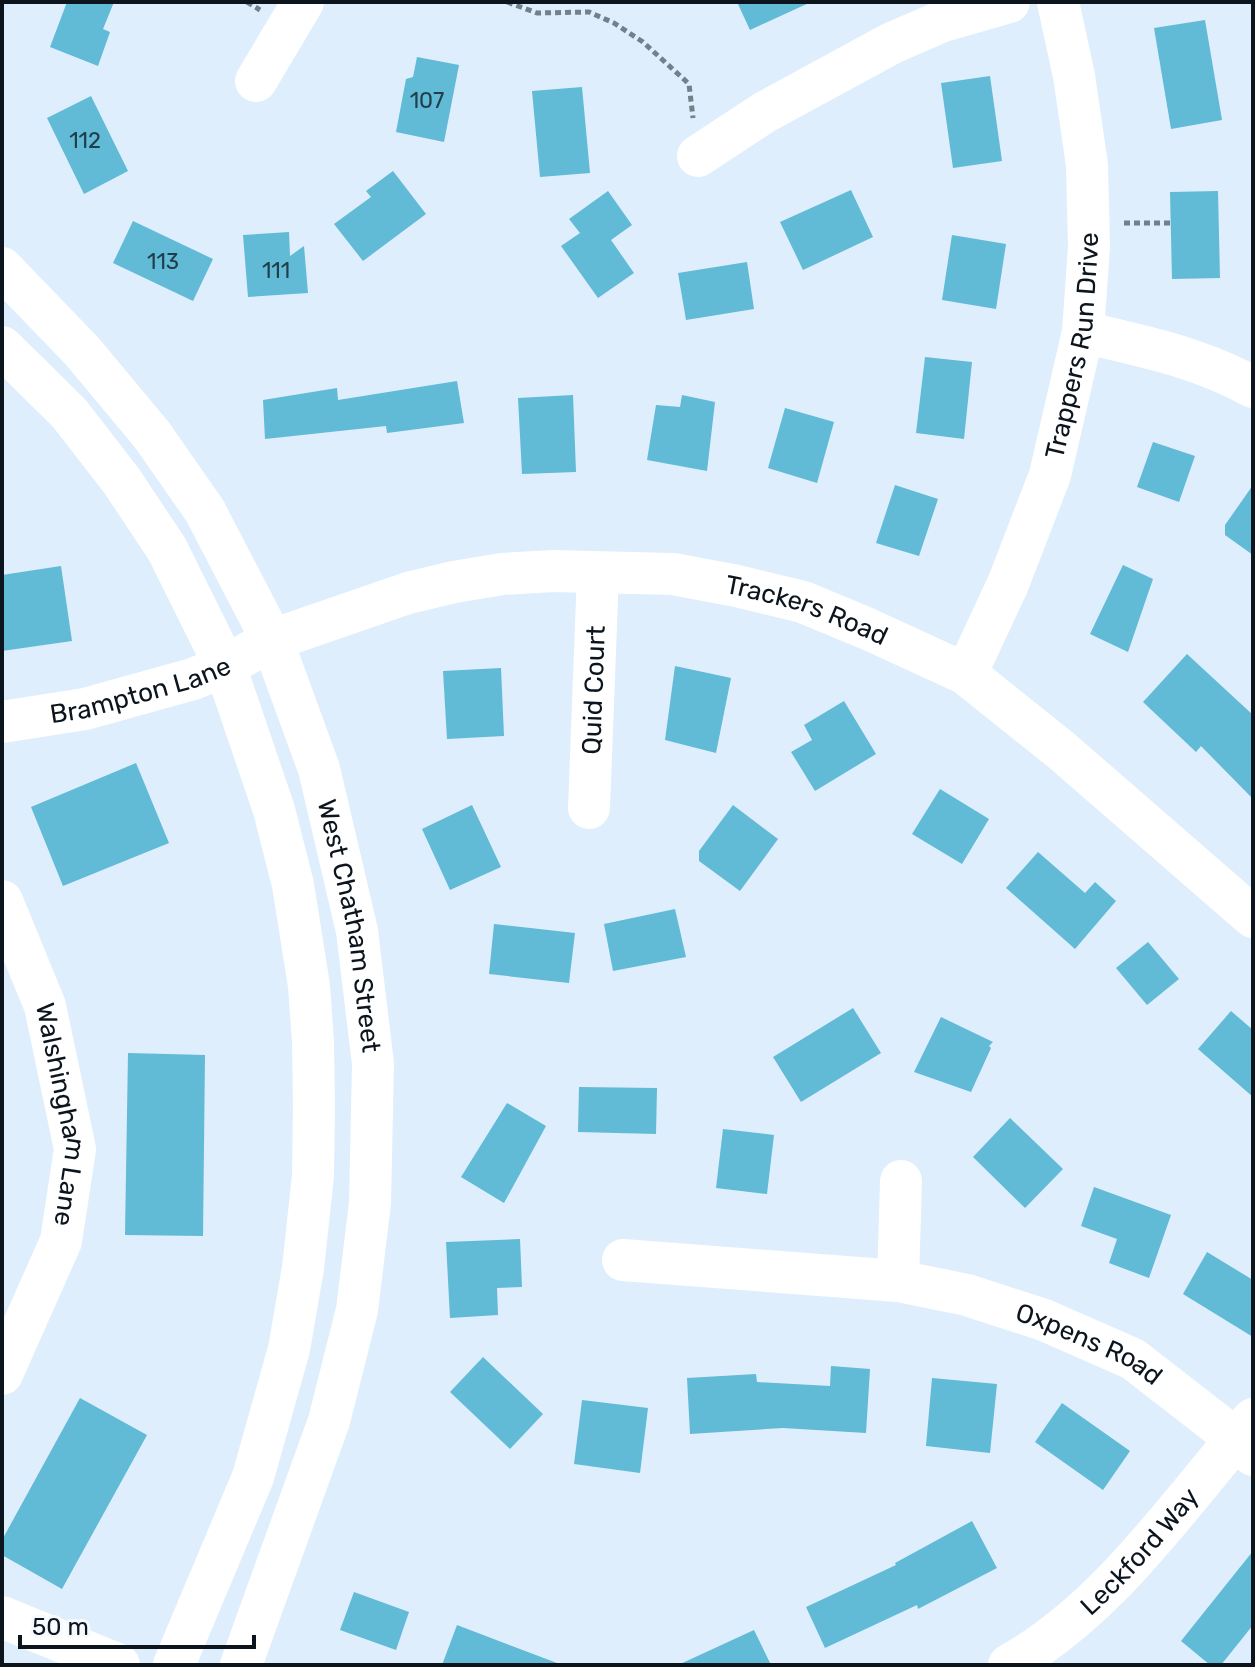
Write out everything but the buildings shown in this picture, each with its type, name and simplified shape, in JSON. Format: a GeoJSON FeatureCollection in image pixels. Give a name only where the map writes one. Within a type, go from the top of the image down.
{"type":"FeatureCollection","features":[{"type":"Feature","properties":{"kind":"street"},"geometry":{"type":"LineString","coordinates":[[256,81],[303,2]]}},
{"type":"Feature","properties":{"kind":"street"},"geometry":{"type":"LineString","coordinates":[[698,156],[765,112],[892,43],[943,21],[1009,2]]}},
{"type":"Feature","properties":{"kind":"street","name":"Trappers Run Drive"},"geometry":{"type":"LineString","coordinates":[[966,674],[1008,584],[1050,475],[1083,332],[1089,247],[1087,165],[1074,76],[1058,2]]}},
{"type":"Feature","properties":{"kind":"street","name":"West Chatham Street"},"geometry":{"type":"LineString","coordinates":[[2,268],[82,351],[152,435],[205,511],[272,640],[319,769],[357,931],[373,1064],[370,1203],[357,1310],[329,1421],[241,1665]]}},
{"type":"Feature","properties":{"kind":"street"},"geometry":{"type":"LineString","coordinates":[[1083,332],[1173,353],[1253,387]]}},
{"type":"Feature","properties":{"kind":"street","name":"West Chatham Street"},"geometry":{"type":"LineString","coordinates":[[2,347],[69,413],[121,480],[167,549],[225,666],[274,810],[293,885],[309,986],[313,1042],[313,1176],[303,1268],[289,1349],[253,1477],[174,1665]]}},
{"type":"Feature","properties":{"kind":"street","name":"Trackers Road"},"geometry":{"type":"LineString","coordinates":[[272,640],[408,593],[502,574],[553,571],[673,574],[803,602],[966,674],[1062,751],[1253,917]]}},
{"type":"Feature","properties":{"kind":"street","name":"Quid Court"},"geometry":{"type":"LineString","coordinates":[[589,808],[598,573]]}},
{"type":"Feature","properties":{"kind":"street","name":"Brampton Lane"},"geometry":{"type":"LineString","coordinates":[[2,722],[85,709],[193,679],[225,666],[272,640]]}},
{"type":"Feature","properties":{"kind":"street","name":"Walshingham Lane"},"geometry":{"type":"LineString","coordinates":[[2,901],[45,1006],[75,1149],[61,1241],[2,1374]]}},
{"type":"Feature","properties":{"kind":"street"},"geometry":{"type":"LineString","coordinates":[[898,1281],[901,1181]]}},
{"type":"Feature","properties":{"kind":"street","name":"Oxpens Road"},"geometry":{"type":"LineString","coordinates":[[623,1260],[898,1281],[967,1295],[1044,1320],[1133,1359],[1247,1438]]}},
{"type":"Feature","properties":{"kind":"street","name":"Leckford Way"},"geometry":{"type":"LineString","coordinates":[[1009,1665],[1073,1621],[1247,1438]]}},
{"type":"Feature","properties":{"kind":"street"},"geometry":{"type":"LineString","coordinates":[[5,1624],[119,1665]]}},
{"type":"Feature","properties":{"kind":"path"},"geometry":{"type":"LineString","coordinates":[[507,2],[537,13],[589,12],[614,23],[643,42],[689,84],[698,156]]}},
{"type":"Feature","properties":{"kind":"path"},"geometry":{"type":"LineString","coordinates":[[1088,223],[1171,223]]}}]}
